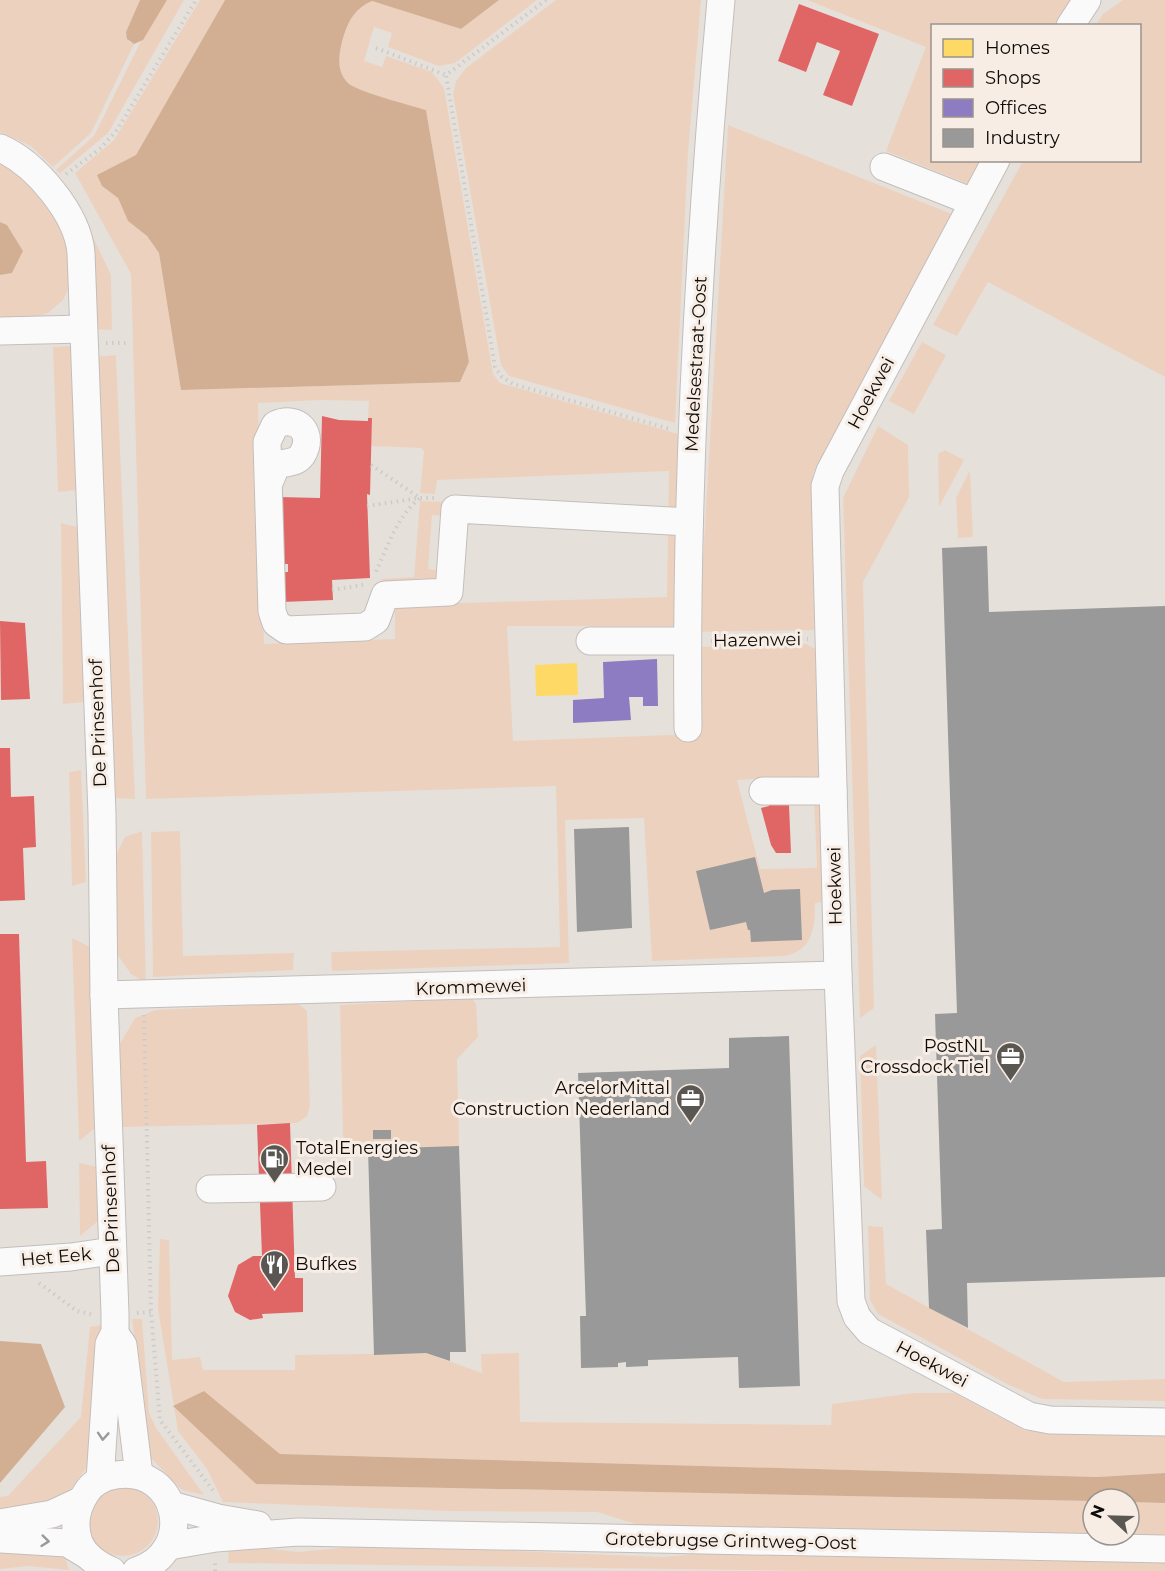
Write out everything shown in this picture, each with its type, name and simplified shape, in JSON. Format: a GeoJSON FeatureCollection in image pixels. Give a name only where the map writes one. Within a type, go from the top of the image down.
{"type":"FeatureCollection","features":[{"type":"Feature","properties":{"kind":"street","name":"Medelsestraat-Oost"},"geometry":{"type":"LineString","coordinates":[[688,728],[689,522],[708,151],[721,0]]}},
{"type":"Feature","properties":{"kind":"street"},"geometry":{"type":"LineString","coordinates":[[1071,24],[1087,0]]}},
{"type":"Feature","properties":{"kind":"street","name":"De Prinsenhof"},"geometry":{"type":"LineString","coordinates":[[0,148],[27,162],[48,186],[80,242],[102,814],[104,995],[115,1323],[123,1345],[139,1475]]}},
{"type":"Feature","properties":{"kind":"street","name":"Hoekwei"},"geometry":{"type":"LineString","coordinates":[[995,162],[830,471],[825,486],[827,639],[851,1301],[857,1317],[869,1330],[1029,1416],[1050,1420],[1165,1422]]}},
{"type":"Feature","properties":{"kind":"street"},"geometry":{"type":"LineString","coordinates":[[884,167],[973,202]]}},
{"type":"Feature","properties":{"kind":"street"},"geometry":{"type":"LineString","coordinates":[[0,331],[83,329]]}},
{"type":"Feature","properties":{"kind":"street"},"geometry":{"type":"LineString","coordinates":[[269,483],[272,611],[276,623],[286,630],[365,627],[376,620],[385,594],[449,592],[455,509],[689,522]]}},
{"type":"Feature","properties":{"kind":"street"},"geometry":{"type":"LineString","coordinates":[[590,641],[687,641]]}},
{"type":"Feature","properties":{"kind":"street"},"geometry":{"type":"LineString","coordinates":[[763,791],[833,791]]}},
{"type":"Feature","properties":{"kind":"street","name":"Krommewei"},"geometry":{"type":"LineString","coordinates":[[104,995],[838,975]]}},
{"type":"Feature","properties":{"kind":"street"},"geometry":{"type":"LineString","coordinates":[[210,1190],[322,1187]]}},
{"type":"Feature","properties":{"kind":"street","name":"Het Eek"},"geometry":{"type":"LineString","coordinates":[[0,1262],[71,1257],[112,1251]]}},
{"type":"Feature","properties":{"kind":"street","name":"De Prinsenhof"},"geometry":{"type":"LineString","coordinates":[[100,1480],[109,1344],[115,1323]]}},
{"type":"Feature","properties":{"kind":"street"},"geometry":{"type":"LineString","coordinates":[[0,1523],[52,1514],[80,1501],[100,1480],[126,1473],[139,1475],[153,1482],[164,1492],[171,1505],[174,1533],[169,1546],[160,1558],[136,1571]]}},
{"type":"Feature","properties":{"kind":"street"},"geometry":{"type":"LineString","coordinates":[[80,1501],[76,1515],[76,1529],[79,1543],[87,1555]]}},
{"type":"Feature","properties":{"kind":"street","name":"Grotebrugse Grintweg-Oost"},"geometry":{"type":"LineString","coordinates":[[171,1505],[217,1528]]}},
{"type":"Feature","properties":{"kind":"street","name":"Grotebrugse Grintweg-Oost"},"geometry":{"type":"LineString","coordinates":[[169,1546],[217,1528],[298,1532],[1165,1549]]}},
{"type":"Feature","properties":{"kind":"street"},"geometry":{"type":"LineString","coordinates":[[0,1539],[67,1543],[87,1555],[99,1566],[112,1571]]}},
{"type":"Feature","properties":{"kind":"path"},"geometry":{"type":"LineString","coordinates":[[48,186],[101,148],[117,130],[196,0]]}},
{"type":"Feature","properties":{"kind":"path"},"geometry":{"type":"LineString","coordinates":[[446,75],[546,0]]}},
{"type":"Feature","properties":{"kind":"path"},"geometry":{"type":"LineString","coordinates":[[376,48],[446,75]]}},
{"type":"Feature","properties":{"kind":"path"},"geometry":{"type":"LineString","coordinates":[[446,75],[495,367],[502,377],[513,384],[679,432]]}},
{"type":"Feature","properties":{"kind":"path"},"geometry":{"type":"LineString","coordinates":[[332,590],[367,584],[374,578],[408,507],[420,498],[371,465]]}},
{"type":"Feature","properties":{"kind":"path","name":"Hazenwei"},"geometry":{"type":"LineString","coordinates":[[687,641],[827,639]]}},
{"type":"Feature","properties":{"kind":"path","name":"De Prinsenhof"},"geometry":{"type":"LineString","coordinates":[[143,994],[151,1312],[160,1420],[217,1495],[215,1571]]}},
{"type":"Feature","properties":{"kind":"path","name":"Het Eek"},"geometry":{"type":"LineString","coordinates":[[29,1282],[38,1282],[77,1311],[115,1323],[151,1312]]}},
{"type":"Feature","properties":{"kind":"shaded area"},"geometry":{"type":"Polygon","coordinates":[[[0,0],[140,0],[126,32],[129,42],[134,44],[91,133],[53,167],[31,146],[0,132],[0,0]]]}},
{"type":"Feature","properties":{"kind":"shaded area"},"geometry":{"type":"Polygon","coordinates":[[[140,0],[167,0],[143,40],[134,44],[127,39],[126,32],[140,0]]]}},
{"type":"Feature","properties":{"kind":"shaded area"},"geometry":{"type":"Polygon","coordinates":[[[167,0],[184,0],[108,133],[60,173],[56,170],[94,136],[140,43],[167,0]]]}},
{"type":"Feature","properties":{"kind":"shaded area"},"geometry":{"type":"Polygon","coordinates":[[[200,0],[225,0],[136,155],[102,186],[118,198],[128,221],[147,236],[159,253],[181,390],[460,382],[469,362],[426,110],[372,94],[348,83],[341,72],[339,60],[341,47],[351,19],[357,11],[372,1],[461,29],[499,0],[537,0],[455,63],[439,66],[388,47],[392,33],[374,27],[364,61],[382,67],[386,56],[432,72],[444,88],[493,374],[500,383],[682,435],[675,626],[507,626],[513,741],[696,734],[695,647],[806,644],[815,649],[820,782],[814,783],[814,776],[737,780],[760,869],[817,868],[814,797],[820,798],[823,902],[815,903],[813,929],[802,949],[785,956],[652,961],[644,818],[565,820],[569,963],[332,971],[331,952],[560,947],[556,786],[146,799],[131,274],[75,173],[114,140],[200,0]],[[321,400],[258,403],[264,644],[395,639],[395,605],[667,597],[669,471],[437,480],[435,494],[420,493],[424,451],[421,448],[371,446],[372,418],[368,418],[369,401],[321,400]]]}},
{"type":"Feature","properties":{"kind":"shaded area"},"geometry":{"type":"Polygon","coordinates":[[[225,0],[499,0],[461,29],[372,1],[357,11],[351,19],[344,35],[340,54],[341,72],[348,83],[372,94],[426,110],[469,362],[460,382],[181,390],[159,253],[147,236],[128,221],[118,198],[102,186],[97,175],[136,155],[225,0]]]}},
{"type":"Feature","properties":{"kind":"shaded area"},"geometry":{"type":"Polygon","coordinates":[[[556,0],[701,0],[688,153],[675,423],[509,376],[501,365],[453,94],[456,81],[466,68],[556,0]]]}},
{"type":"Feature","properties":{"kind":"shaded area"},"geometry":{"type":"Polygon","coordinates":[[[807,0],[1072,0],[1059,24],[931,24],[931,162],[983,162],[813,473],[814,630],[699,632],[728,125],[952,214],[968,184],[886,151],[926,47],[807,0]]]}},
{"type":"Feature","properties":{"kind":"shaded area"},"geometry":{"type":"Polygon","coordinates":[[[1123,0],[1165,0],[1165,377],[988,282],[957,336],[933,325],[1022,162],[1141,162],[1141,24],[1097,24],[1103,14],[1123,0]]]}},
{"type":"Feature","properties":{"kind":"shaded area"},"geometry":{"type":"Polygon","coordinates":[[[0,159],[33,186],[67,237],[70,285],[63,300],[48,313],[32,318],[0,319],[0,275],[12,273],[23,251],[7,225],[0,222],[0,159]]]}},
{"type":"Feature","properties":{"kind":"shaded area"},"geometry":{"type":"Polygon","coordinates":[[[0,222],[7,225],[23,251],[12,273],[0,275],[0,222]]]}},
{"type":"Feature","properties":{"kind":"shaded area"},"geometry":{"type":"Polygon","coordinates":[[[92,235],[111,275],[112,330],[94,329],[92,235]]]}},
{"type":"Feature","properties":{"kind":"shaded area"},"geometry":{"type":"Polygon","coordinates":[[[922,342],[946,355],[914,414],[889,401],[922,342]]]}},
{"type":"Feature","properties":{"kind":"shaded area"},"geometry":{"type":"Polygon","coordinates":[[[71,346],[77,490],[58,492],[53,347],[71,346]]]}},
{"type":"Feature","properties":{"kind":"shaded area"},"geometry":{"type":"Polygon","coordinates":[[[116,355],[135,799],[112,798],[94,357],[116,355]]]}},
{"type":"Feature","properties":{"kind":"shaded area"},"geometry":{"type":"Polygon","coordinates":[[[878,426],[908,445],[909,497],[863,582],[874,1008],[860,1018],[843,498],[878,426]]]}},
{"type":"Feature","properties":{"kind":"shaded area"},"geometry":{"type":"Polygon","coordinates":[[[945,450],[964,460],[939,507],[938,454],[945,450]]]}},
{"type":"Feature","properties":{"kind":"shaded area"},"geometry":{"type":"Polygon","coordinates":[[[970,470],[973,537],[958,538],[956,498],[970,470]]]}},
{"type":"Feature","properties":{"kind":"shaded area"},"geometry":{"type":"Polygon","coordinates":[[[420,501],[447,502],[446,516],[432,515],[428,569],[443,571],[436,583],[381,586],[382,579],[414,577],[420,501]]]}},
{"type":"Feature","properties":{"kind":"shaded area"},"geometry":{"type":"Polygon","coordinates":[[[61,523],[77,527],[84,702],[63,704],[61,523]]]}},
{"type":"Feature","properties":{"kind":"shaded area"},"geometry":{"type":"Polygon","coordinates":[[[81,770],[86,882],[72,886],[69,772],[81,770]]]}},
{"type":"Feature","properties":{"kind":"shaded area"},"geometry":{"type":"Polygon","coordinates":[[[142,831],[146,983],[131,974],[117,954],[116,855],[125,837],[142,831]]]}},
{"type":"Feature","properties":{"kind":"shaded area"},"geometry":{"type":"Polygon","coordinates":[[[180,831],[183,956],[294,953],[293,970],[153,977],[151,832],[180,831]]]}},
{"type":"Feature","properties":{"kind":"shaded area"},"geometry":{"type":"Polygon","coordinates":[[[72,938],[90,947],[99,1125],[79,1141],[72,938]]]}},
{"type":"Feature","properties":{"kind":"shaded area"},"geometry":{"type":"Polygon","coordinates":[[[472,998],[476,1004],[478,1037],[457,1059],[459,1146],[381,1149],[353,1143],[343,1136],[340,1005],[472,998]]]}},
{"type":"Feature","properties":{"kind":"shaded area"},"geometry":{"type":"Polygon","coordinates":[[[297,1003],[307,1011],[310,1105],[307,1116],[297,1123],[123,1127],[118,1047],[135,1018],[156,1010],[297,1003]]]}},
{"type":"Feature","properties":{"kind":"shaded area"},"geometry":{"type":"Polygon","coordinates":[[[876,1045],[882,1200],[864,1186],[860,1056],[876,1045]]]}},
{"type":"Feature","properties":{"kind":"shaded area"},"geometry":{"type":"Polygon","coordinates":[[[79,1163],[98,1167],[98,1221],[80,1236],[79,1163]]]}},
{"type":"Feature","properties":{"kind":"shaded area"},"geometry":{"type":"Polygon","coordinates":[[[868,1226],[883,1227],[886,1284],[1064,1382],[1165,1379],[1165,1401],[1042,1399],[1009,1385],[878,1314],[870,1300],[868,1226]]]}},
{"type":"Feature","properties":{"kind":"shaded area"},"geometry":{"type":"Polygon","coordinates":[[[160,1239],[169,1240],[172,1360],[200,1357],[203,1370],[295,1370],[295,1355],[426,1353],[482,1373],[481,1354],[519,1353],[520,1422],[831,1425],[832,1404],[913,1393],[954,1393],[1026,1431],[1165,1433],[1165,1473],[1097,1477],[280,1454],[204,1391],[174,1406],[158,1309],[160,1239]]]}},
{"type":"Feature","properties":{"kind":"shaded area"},"geometry":{"type":"Polygon","coordinates":[[[132,1319],[142,1319],[149,1413],[156,1428],[204,1495],[182,1490],[144,1451],[141,1389],[132,1319]]]}},
{"type":"Feature","properties":{"kind":"shaded area"},"geometry":{"type":"Polygon","coordinates":[[[101,1325],[97,1420],[89,1464],[64,1498],[0,1515],[0,1497],[8,1496],[81,1417],[90,1327],[101,1325]]]}},
{"type":"Feature","properties":{"kind":"shaded area"},"geometry":{"type":"Polygon","coordinates":[[[0,1341],[41,1344],[65,1407],[0,1483],[0,1341]]]}},
{"type":"Feature","properties":{"kind":"shaded area"},"geometry":{"type":"Polygon","coordinates":[[[204,1391],[280,1454],[1097,1477],[1165,1473],[1165,1503],[1141,1502],[1141,1487],[1081,1487],[1081,1501],[256,1484],[173,1406],[204,1391]]]}},
{"type":"Feature","properties":{"kind":"shaded area"},"geometry":{"type":"Polygon","coordinates":[[[174,1407],[256,1484],[1081,1501],[1081,1535],[655,1530],[597,1512],[449,1511],[223,1502],[207,1469],[178,1431],[174,1407]]]}},
{"type":"Feature","properties":{"kind":"shaded area"},"geometry":{"type":"Polygon","coordinates":[[[123,1486],[136,1489],[148,1496],[155,1508],[158,1521],[155,1534],[148,1546],[136,1553],[123,1556],[110,1553],[98,1546],[91,1534],[88,1521],[91,1508],[98,1496],[110,1489],[123,1486]]]}},
{"type":"Feature","properties":{"kind":"shaded area"},"geometry":{"type":"Polygon","coordinates":[[[1141,1502],[1165,1503],[1165,1536],[1141,1536],[1141,1502]]]}},
{"type":"Feature","properties":{"kind":"shaded area"},"geometry":{"type":"Polygon","coordinates":[[[229,1545],[299,1552],[369,1545],[662,1557],[742,1550],[962,1560],[1165,1561],[1165,1571],[813,1571],[228,1563],[229,1545]]]}},
{"type":"Feature","properties":{"kind":"shaded area"},"geometry":{"type":"Polygon","coordinates":[[[0,1551],[64,1554],[69,1570],[28,1566],[0,1569],[0,1551]]]}},
{"type":"Feature","properties":{"kind":"building: Homes"},"geometry":{"type":"Polygon","coordinates":[[[577,663],[578,695],[536,696],[535,665],[577,663]]]}},
{"type":"Feature","properties":{"kind":"building: Shops"},"geometry":{"type":"Polygon","coordinates":[[[799,4],[879,34],[852,106],[823,95],[840,51],[817,42],[806,72],[778,61],[799,4]]]}},
{"type":"Feature","properties":{"kind":"building: Shops"},"geometry":{"type":"Polygon","coordinates":[[[322,416],[339,420],[368,421],[368,418],[372,418],[370,495],[367,494],[370,578],[332,580],[333,600],[282,602],[281,572],[288,572],[288,564],[281,564],[278,497],[320,498],[322,416]]]}},
{"type":"Feature","properties":{"kind":"building: Shops"},"geometry":{"type":"Polygon","coordinates":[[[0,621],[25,623],[30,699],[1,700],[0,621]]]}},
{"type":"Feature","properties":{"kind":"building: Shops"},"geometry":{"type":"Polygon","coordinates":[[[0,748],[10,748],[11,797],[34,796],[36,847],[23,848],[25,900],[0,901],[0,748]]]}},
{"type":"Feature","properties":{"kind":"building: Shops"},"geometry":{"type":"Polygon","coordinates":[[[769,799],[786,802],[789,805],[791,853],[776,853],[771,845],[761,808],[769,806],[769,799]]]}},
{"type":"Feature","properties":{"kind":"building: Shops"},"geometry":{"type":"Polygon","coordinates":[[[0,934],[19,934],[26,1162],[46,1161],[48,1208],[0,1209],[0,934]]]}},
{"type":"Feature","properties":{"kind":"building: Shops"},"geometry":{"type":"Polygon","coordinates":[[[290,1123],[295,1278],[303,1278],[303,1312],[262,1314],[263,1318],[250,1320],[235,1312],[228,1296],[238,1265],[253,1256],[262,1256],[257,1125],[290,1123]]]}},
{"type":"Feature","properties":{"kind":"building: Offices"},"geometry":{"type":"Polygon","coordinates":[[[657,659],[658,706],[643,706],[643,697],[629,697],[631,720],[573,723],[573,700],[604,698],[603,662],[657,659]]]}},
{"type":"Feature","properties":{"kind":"building: Industry"},"geometry":{"type":"Polygon","coordinates":[[[987,546],[989,612],[1165,606],[1165,1277],[967,1283],[968,1328],[929,1308],[926,1230],[942,1229],[935,1014],[957,1013],[942,548],[987,546]]]}},
{"type":"Feature","properties":{"kind":"building: Industry"},"geometry":{"type":"Polygon","coordinates":[[[629,827],[632,928],[577,932],[574,829],[629,827]]]}},
{"type":"Feature","properties":{"kind":"building: Industry"},"geometry":{"type":"Polygon","coordinates":[[[755,857],[764,893],[772,890],[800,889],[802,940],[751,942],[750,930],[746,922],[710,930],[696,871],[755,857]]]}},
{"type":"Feature","properties":{"kind":"building: Industry"},"geometry":{"type":"Polygon","coordinates":[[[789,1036],[800,1386],[739,1388],[738,1357],[648,1360],[648,1366],[626,1367],[626,1362],[618,1363],[618,1367],[581,1368],[580,1316],[586,1316],[578,1073],[729,1068],[729,1038],[789,1036]]]}},
{"type":"Feature","properties":{"kind":"building: Industry"},"geometry":{"type":"Polygon","coordinates":[[[373,1130],[391,1130],[391,1139],[373,1139],[373,1130]]]}},
{"type":"Feature","properties":{"kind":"building: Industry"},"geometry":{"type":"Polygon","coordinates":[[[459,1146],[466,1352],[450,1352],[450,1361],[426,1353],[374,1355],[368,1149],[459,1146]]]}},
{"type":"Feature","properties":{"kind":"place","name":"PostNL Crossdock Tiel"},"geometry":{"type":"Point","coordinates":[1010,1082]}},
{"type":"Feature","properties":{"kind":"place","name":"ArcelorMittal Construction Nederland"},"geometry":{"type":"Point","coordinates":[691,1124]}},
{"type":"Feature","properties":{"kind":"place","name":"TotalEnergies Medel"},"geometry":{"type":"Point","coordinates":[275,1184]}},
{"type":"Feature","properties":{"kind":"place","name":"Bufkes"},"geometry":{"type":"Point","coordinates":[274,1290]}}]}
